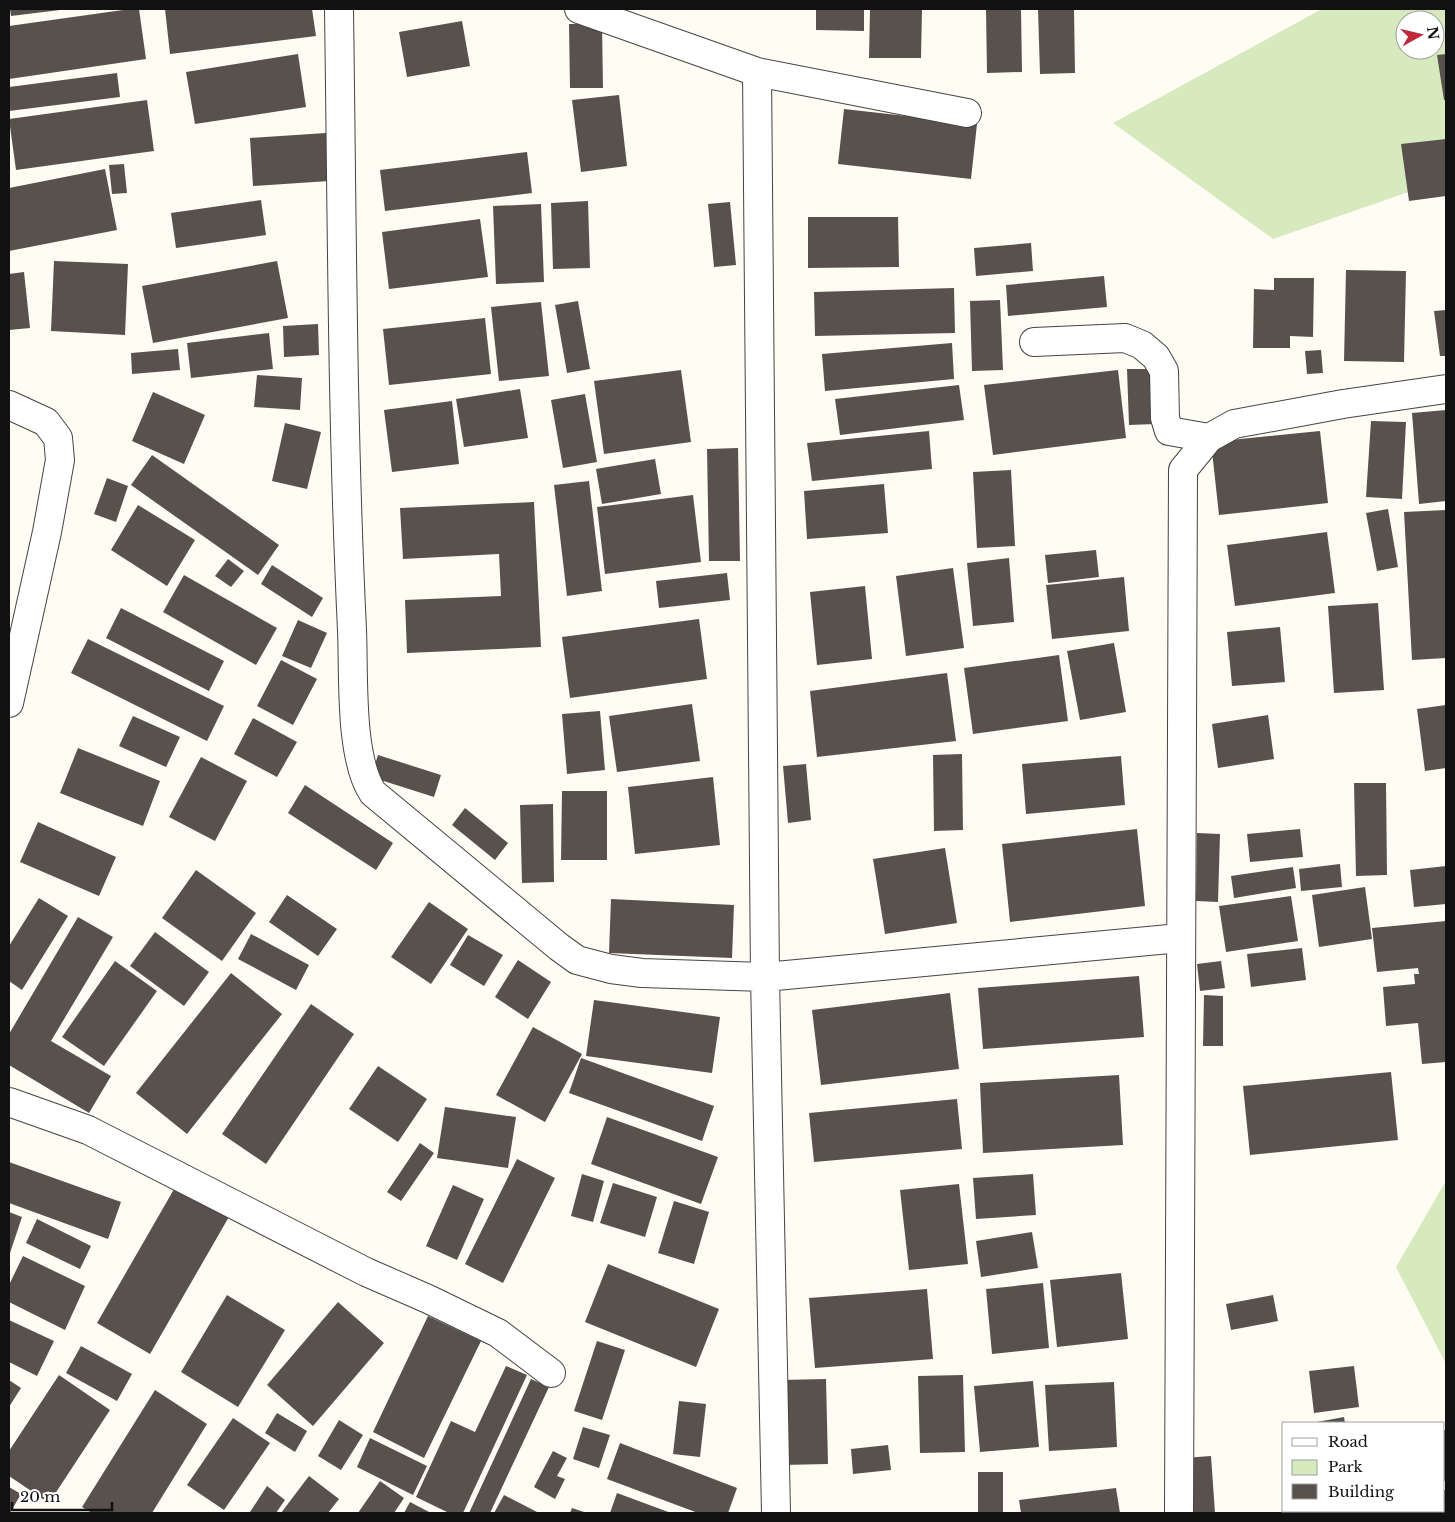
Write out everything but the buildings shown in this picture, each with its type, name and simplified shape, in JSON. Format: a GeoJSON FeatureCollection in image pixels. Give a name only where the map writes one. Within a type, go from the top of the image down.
{"type":"FeatureCollection","features":[{"type":"Feature","properties":{"kind":"street"},"geometry":{"type":"LineString","coordinates":[[339,9],[348,555],[357,740],[365,782],[373,793],[510,908],[577,960],[593,966],[642,973],[764,977],[1180,938]]}},
{"type":"Feature","properties":{"kind":"street"},"geometry":{"type":"LineString","coordinates":[[579,9],[757,72],[967,113]]}},
{"type":"Feature","properties":{"kind":"street"},"geometry":{"type":"LineString","coordinates":[[757,72],[764,977],[776,1513]]}},
{"type":"Feature","properties":{"kind":"street"},"geometry":{"type":"LineString","coordinates":[[1034,342],[1125,338],[1142,345],[1156,358],[1164,371],[1165,418],[1170,431],[1184,436],[1209,438]]}},
{"type":"Feature","properties":{"kind":"street"},"geometry":{"type":"LineString","coordinates":[[1179,1513],[1183,470],[1209,438],[1234,424],[1343,404],[1446,389]]}},
{"type":"Feature","properties":{"kind":"street"},"geometry":{"type":"LineString","coordinates":[[9,405],[46,422],[58,438],[60,460],[47,532],[9,703]]}},
{"type":"Feature","properties":{"kind":"street"},"geometry":{"type":"LineString","coordinates":[[9,1102],[88,1130],[366,1272],[498,1333],[551,1374]]}},
{"type":"Feature","properties":{"kind":"green space"},"geometry":{"type":"Polygon","coordinates":[[[1322,9],[1446,9],[1446,179],[1273,239],[1113,123],[1322,9]]]}},
{"type":"Feature","properties":{"kind":"green space"},"geometry":{"type":"Polygon","coordinates":[[[1446,1181],[1446,1364],[1396,1267],[1446,1181]]]}}]}
